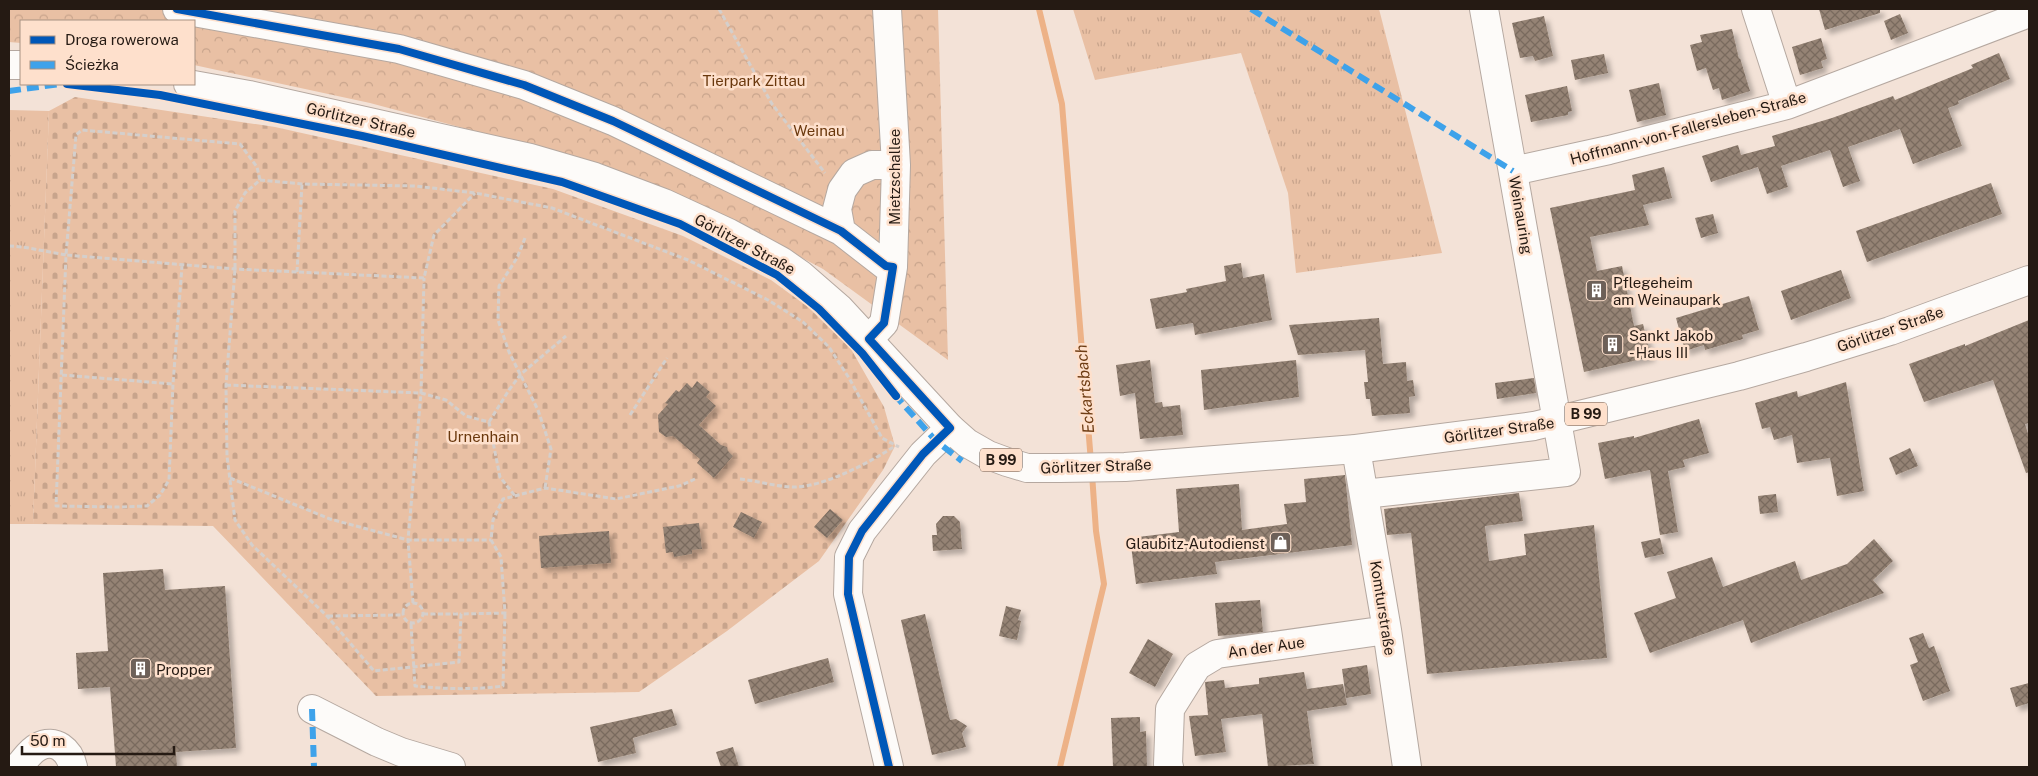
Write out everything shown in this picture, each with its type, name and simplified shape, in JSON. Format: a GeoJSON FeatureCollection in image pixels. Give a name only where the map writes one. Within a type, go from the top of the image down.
{"type":"FeatureCollection","features":[{"type":"Feature","properties":{"kind":"street"},"geometry":{"type":"LineString","coordinates":[[177,9],[399,49],[524,85],[613,121],[841,231],[886,266],[893,267]]}},
{"type":"Feature","properties":{"kind":"street","name":"Mietzschallee"},"geometry":{"type":"LineString","coordinates":[[869,339],[884,323],[893,267],[896,165],[888,9]]}},
{"type":"Feature","properties":{"kind":"street","name":"Weinauring"},"geometry":{"type":"LineString","coordinates":[[1364,494],[1566,472],[1484,9]]}},
{"type":"Feature","properties":{"kind":"street"},"geometry":{"type":"LineString","coordinates":[[1756,9],[1787,105]]}},
{"type":"Feature","properties":{"kind":"street","name":"Hoffmann-von-Fallersleben-Straße"},"geometry":{"type":"LineString","coordinates":[[1513,171],[1609,150],[1787,105],[1998,16],[2029,13]]}},
{"type":"Feature","properties":{"kind":"street","name":"Görlitzer Straße"},"geometry":{"type":"LineString","coordinates":[[194,85],[250,95],[530,158],[595,176],[664,203],[729,233],[781,261],[818,289],[869,339],[950,428],[967,443],[988,455],[1027,468],[1125,467],[1356,449],[1534,426],[1739,376],[1849,344],[2029,280]]}},
{"type":"Feature","properties":{"kind":"street"},"geometry":{"type":"LineString","coordinates":[[841,231],[837,208],[842,190],[854,173],[872,165],[896,165]]}},
{"type":"Feature","properties":{"kind":"street"},"geometry":{"type":"LineString","coordinates":[[889,767],[848,594],[849,557],[862,531],[923,454],[950,428]]}},
{"type":"Feature","properties":{"kind":"street","name":"Komturstraße"},"geometry":{"type":"LineString","coordinates":[[1356,449],[1387,630],[1407,767]]}},
{"type":"Feature","properties":{"kind":"street","name":"An der Aue"},"geometry":{"type":"LineString","coordinates":[[1169,767],[1170,709],[1197,666],[1217,654],[1387,630]]}},
{"type":"Feature","properties":{"kind":"street"},"geometry":{"type":"LineString","coordinates":[[312,709],[393,749],[451,767]]}},
{"type":"Feature","properties":{"kind":"street"},"geometry":{"type":"LineString","coordinates":[[18,767],[37,747],[51,744],[60,746],[67,752],[73,767]]}},
{"type":"Feature","properties":{"kind":"path"},"geometry":{"type":"LineString","coordinates":[[720,9],[772,104],[824,172],[842,190]]}},
{"type":"Feature","properties":{"kind":"path"},"geometry":{"type":"LineString","coordinates":[[182,266],[172,384],[169,480],[160,495],[147,506],[56,506],[66,256],[76,135],[82,130],[240,144],[257,166],[260,180]]}},
{"type":"Feature","properties":{"kind":"path"},"geometry":{"type":"LineString","coordinates":[[461,614],[459,662],[374,671],[328,616],[252,545],[235,520],[227,456],[226,385],[235,269],[236,211],[245,193],[260,180],[302,184],[380,184],[475,192],[552,208],[688,260],[768,300],[803,322],[829,347],[849,378],[882,438],[895,446],[863,465],[814,484],[795,487],[740,479]]}},
{"type":"Feature","properties":{"kind":"path"},"geometry":{"type":"LineString","coordinates":[[297,272],[302,184]]}},
{"type":"Feature","properties":{"kind":"path"},"geometry":{"type":"LineString","coordinates":[[413,603],[408,540],[420,393],[424,278],[434,235],[475,192]]}},
{"type":"Feature","properties":{"kind":"path"},"geometry":{"type":"LineString","coordinates":[[525,238],[517,258],[499,286],[498,320],[509,352],[538,410],[551,449],[545,488]]}},
{"type":"Feature","properties":{"kind":"path"},"geometry":{"type":"LineString","coordinates":[[9,246],[66,256],[182,266],[424,278]]}},
{"type":"Feature","properties":{"kind":"path"},"geometry":{"type":"LineString","coordinates":[[515,496],[500,477],[489,422],[521,374],[566,336]]}},
{"type":"Feature","properties":{"kind":"path"},"geometry":{"type":"LineString","coordinates":[[630,415],[667,358]]}},
{"type":"Feature","properties":{"kind":"path"},"geometry":{"type":"LineString","coordinates":[[62,375],[172,384]]}},
{"type":"Feature","properties":{"kind":"path"},"geometry":{"type":"LineString","coordinates":[[226,385],[420,393],[446,400],[466,416],[489,422]]}},
{"type":"Feature","properties":{"kind":"path"},"geometry":{"type":"LineString","coordinates":[[230,478],[330,519],[408,540],[491,540]]}},
{"type":"Feature","properties":{"kind":"path"},"geometry":{"type":"LineString","coordinates":[[411,624],[415,686],[456,690],[503,686],[505,613],[501,557],[491,540],[493,520],[503,499],[545,488],[616,499],[679,486],[695,480]]}},
{"type":"Feature","properties":{"kind":"path"},"geometry":{"type":"LineString","coordinates":[[413,603],[419,606],[423,617],[418,622],[411,624],[402,615],[404,606],[413,603]]}},
{"type":"Feature","properties":{"kind":"path"},"geometry":{"type":"LineString","coordinates":[[423,614],[505,613]]}},
{"type":"Feature","properties":{"kind":"path"},"geometry":{"type":"LineString","coordinates":[[328,616],[402,615]]}},
{"type":"Feature","properties":{"kind":"green space","name":"Weinau"},"geometry":{"type":"Polygon","coordinates":[[[9,9],[938,9],[948,360],[823,269],[725,217],[594,163],[370,103],[195,65],[195,20],[20,20],[20,43],[9,42],[9,9]]]}},
{"type":"Feature","properties":{"kind":"green space"},"geometry":{"type":"Polygon","coordinates":[[[1073,9],[1379,9],[1442,253],[1296,273],[1288,193],[1241,53],[1095,80],[1073,9]]]}},
{"type":"Feature","properties":{"kind":"green space","name":"Urnenhain"},"geometry":{"type":"Polygon","coordinates":[[[75,97],[275,127],[553,189],[683,236],[771,280],[808,307],[851,349],[884,407],[895,446],[883,470],[819,561],[727,631],[639,692],[376,696],[213,526],[33,524],[49,111],[75,97]]]}},
{"type":"Feature","properties":{"kind":"green space"},"geometry":{"type":"Polygon","coordinates":[[[9,110],[49,111],[33,524],[9,524],[9,110]]]}},
{"type":"Feature","properties":{"kind":"building"},"geometry":{"type":"Polygon","coordinates":[[[1819,9],[1880,9],[1880,13],[1825,30],[1819,9]]]}},
{"type":"Feature","properties":{"kind":"building"},"geometry":{"type":"Polygon","coordinates":[[[1900,14],[1908,33],[1891,40],[1884,21],[1900,14]]]}},
{"type":"Feature","properties":{"kind":"building"},"geometry":{"type":"Polygon","coordinates":[[[1544,16],[1553,56],[1535,61],[1533,56],[1520,58],[1512,23],[1544,16]]]}},
{"type":"Feature","properties":{"kind":"building"},"geometry":{"type":"Polygon","coordinates":[[[1732,29],[1739,59],[1750,91],[1722,100],[1719,88],[1713,90],[1706,68],[1697,71],[1690,45],[1702,42],[1700,35],[1732,29]]]}},
{"type":"Feature","properties":{"kind":"building"},"geometry":{"type":"Polygon","coordinates":[[[1821,38],[1827,59],[1821,61],[1823,68],[1800,75],[1792,47],[1821,38]]]}},
{"type":"Feature","properties":{"kind":"building"},"geometry":{"type":"Polygon","coordinates":[[[1999,53],[2010,79],[1958,101],[1959,104],[1948,108],[1962,146],[1913,164],[1900,129],[1848,147],[1860,181],[1843,187],[1830,150],[1781,166],[1788,187],[1767,194],[1758,167],[1711,182],[1702,156],[1738,145],[1741,155],[1775,146],[1772,136],[1832,118],[1893,96],[1895,100],[1973,68],[1971,65],[1999,53]]]}},
{"type":"Feature","properties":{"kind":"building"},"geometry":{"type":"Polygon","coordinates":[[[1604,54],[1608,73],[1575,80],[1571,60],[1604,54]]]}},
{"type":"Feature","properties":{"kind":"building"},"geometry":{"type":"Polygon","coordinates":[[[1659,83],[1666,115],[1637,122],[1629,90],[1659,83]]]}},
{"type":"Feature","properties":{"kind":"building"},"geometry":{"type":"Polygon","coordinates":[[[1567,86],[1572,111],[1568,112],[1568,115],[1531,122],[1525,95],[1567,86]]]}},
{"type":"Feature","properties":{"kind":"building"},"geometry":{"type":"Polygon","coordinates":[[[1664,167],[1672,198],[1643,205],[1649,225],[1590,237],[1597,271],[1622,266],[1634,326],[1643,324],[1651,357],[1584,372],[1550,208],[1635,190],[1632,175],[1664,167]]]}},
{"type":"Feature","properties":{"kind":"building"},"geometry":{"type":"Polygon","coordinates":[[[1991,183],[2002,214],[1867,262],[1856,231],[1991,183]]]}},
{"type":"Feature","properties":{"kind":"building"},"geometry":{"type":"Polygon","coordinates":[[[1713,214],[1718,233],[1701,238],[1695,218],[1713,214]]]}},
{"type":"Feature","properties":{"kind":"building"},"geometry":{"type":"Polygon","coordinates":[[[1241,263],[1243,278],[1264,274],[1272,320],[1195,335],[1193,323],[1156,329],[1150,299],[1187,292],[1186,289],[1226,281],[1224,266],[1241,263]]]}},
{"type":"Feature","properties":{"kind":"building"},"geometry":{"type":"Polygon","coordinates":[[[1841,270],[1851,298],[1791,320],[1781,291],[1841,270]]]}},
{"type":"Feature","properties":{"kind":"building"},"geometry":{"type":"Polygon","coordinates":[[[1749,296],[1759,330],[1742,335],[1743,339],[1705,350],[1704,345],[1685,351],[1676,318],[1749,296]]]}},
{"type":"Feature","properties":{"kind":"building"},"geometry":{"type":"Polygon","coordinates":[[[1379,318],[1383,364],[1406,362],[1407,381],[1413,380],[1415,396],[1409,397],[1410,413],[1372,416],[1370,399],[1366,399],[1364,382],[1368,382],[1365,350],[1298,355],[1289,325],[1379,318]]]}},
{"type":"Feature","properties":{"kind":"building"},"geometry":{"type":"Polygon","coordinates":[[[2029,320],[2029,423],[2025,424],[2029,437],[2029,472],[2026,473],[1993,380],[1924,402],[1909,364],[1965,344],[1965,346],[2029,320]]]}},
{"type":"Feature","properties":{"kind":"building"},"geometry":{"type":"Polygon","coordinates":[[[1150,360],[1155,403],[1162,402],[1163,407],[1180,405],[1183,435],[1140,439],[1135,393],[1120,396],[1116,365],[1150,360]]]}},
{"type":"Feature","properties":{"kind":"building"},"geometry":{"type":"Polygon","coordinates":[[[1296,360],[1299,397],[1204,410],[1201,370],[1296,360]]]}},
{"type":"Feature","properties":{"kind":"building"},"geometry":{"type":"Polygon","coordinates":[[[1534,378],[1536,393],[1497,399],[1495,383],[1534,378]]]}},
{"type":"Feature","properties":{"kind":"building"},"geometry":{"type":"Polygon","coordinates":[[[697,381],[710,392],[706,397],[716,406],[699,425],[721,445],[727,447],[733,456],[714,478],[697,463],[700,459],[673,436],[666,437],[659,432],[658,415],[668,404],[665,403],[676,390],[679,392],[687,383],[692,388],[697,381]]]}},
{"type":"Feature","properties":{"kind":"building"},"geometry":{"type":"Polygon","coordinates":[[[1846,382],[1864,491],[1837,496],[1830,458],[1797,463],[1792,435],[1774,440],[1770,427],[1762,429],[1755,403],[1797,391],[1798,397],[1846,382]]]}},
{"type":"Feature","properties":{"kind":"building"},"geometry":{"type":"Polygon","coordinates":[[[1699,419],[1709,453],[1683,460],[1685,467],[1668,471],[1678,532],[1660,535],[1650,470],[1605,479],[1598,443],[1634,436],[1634,438],[1699,419]]]}},
{"type":"Feature","properties":{"kind":"building"},"geometry":{"type":"Polygon","coordinates":[[[1910,448],[1918,466],[1896,475],[1889,458],[1910,448]]]}},
{"type":"Feature","properties":{"kind":"building"},"geometry":{"type":"Polygon","coordinates":[[[1345,475],[1352,545],[1215,562],[1217,574],[1136,584],[1130,538],[1179,532],[1176,489],[1239,484],[1242,530],[1287,524],[1284,504],[1306,502],[1304,479],[1345,475]]]}},
{"type":"Feature","properties":{"kind":"building"},"geometry":{"type":"Polygon","coordinates":[[[1519,493],[1523,521],[1485,526],[1489,561],[1526,555],[1524,534],[1594,525],[1607,658],[1427,674],[1411,533],[1387,535],[1384,509],[1519,493]]]}},
{"type":"Feature","properties":{"kind":"building"},"geometry":{"type":"Polygon","coordinates":[[[1776,494],[1778,512],[1760,514],[1758,496],[1776,494]]]}},
{"type":"Feature","properties":{"kind":"building"},"geometry":{"type":"Polygon","coordinates":[[[830,509],[843,520],[827,538],[814,527],[830,509]]]}},
{"type":"Feature","properties":{"kind":"building"},"geometry":{"type":"Polygon","coordinates":[[[741,512],[762,522],[754,538],[733,527],[741,512]]]}},
{"type":"Feature","properties":{"kind":"building"},"geometry":{"type":"Polygon","coordinates":[[[943,516],[954,516],[960,522],[962,549],[933,551],[932,535],[937,535],[936,524],[943,516]]]}},
{"type":"Feature","properties":{"kind":"building"},"geometry":{"type":"Polygon","coordinates":[[[699,523],[702,549],[692,550],[692,554],[674,557],[673,552],[666,553],[663,527],[699,523]]]}},
{"type":"Feature","properties":{"kind":"building"},"geometry":{"type":"Polygon","coordinates":[[[609,531],[611,563],[541,568],[539,536],[609,531]]]}},
{"type":"Feature","properties":{"kind":"building"},"geometry":{"type":"Polygon","coordinates":[[[1660,538],[1664,554],[1645,558],[1641,542],[1660,538]]]}},
{"type":"Feature","properties":{"kind":"building"},"geometry":{"type":"Polygon","coordinates":[[[1874,539],[1893,561],[1873,580],[1884,593],[1751,643],[1743,620],[1650,653],[1634,613],[1676,598],[1667,572],[1712,557],[1723,587],[1795,561],[1801,580],[1847,564],[1874,539]]]}},
{"type":"Feature","properties":{"kind":"building"},"geometry":{"type":"Polygon","coordinates":[[[163,569],[165,590],[225,586],[236,748],[176,752],[177,767],[116,767],[110,687],[78,689],[76,653],[108,651],[103,573],[163,569]]]}},
{"type":"Feature","properties":{"kind":"building"},"geometry":{"type":"Polygon","coordinates":[[[1260,600],[1263,632],[1218,636],[1215,603],[1260,600]]]}},
{"type":"Feature","properties":{"kind":"building"},"geometry":{"type":"Polygon","coordinates":[[[1006,606],[1021,610],[1018,620],[1021,621],[1017,640],[999,636],[1006,606]]]}},
{"type":"Feature","properties":{"kind":"building"},"geometry":{"type":"Polygon","coordinates":[[[925,614],[950,720],[956,719],[967,726],[962,733],[966,747],[932,755],[901,620],[925,614]]]}},
{"type":"Feature","properties":{"kind":"building"},"geometry":{"type":"Polygon","coordinates":[[[1923,633],[1929,648],[1934,646],[1950,691],[1923,701],[1910,665],[1918,662],[1909,638],[1923,633]]]}},
{"type":"Feature","properties":{"kind":"building"},"geometry":{"type":"Polygon","coordinates":[[[1148,639],[1173,654],[1155,687],[1129,673],[1148,639]]]}},
{"type":"Feature","properties":{"kind":"building"},"geometry":{"type":"Polygon","coordinates":[[[828,658],[834,682],[755,704],[748,680],[828,658]]]}},
{"type":"Feature","properties":{"kind":"building"},"geometry":{"type":"Polygon","coordinates":[[[1367,665],[1371,694],[1346,698],[1342,669],[1367,665]]]}},
{"type":"Feature","properties":{"kind":"building"},"geometry":{"type":"Polygon","coordinates":[[[1304,672],[1307,689],[1343,684],[1347,705],[1307,711],[1314,764],[1268,767],[1262,714],[1221,719],[1226,752],[1195,756],[1189,716],[1208,715],[1205,682],[1224,680],[1225,688],[1259,684],[1259,678],[1304,672]]]}},
{"type":"Feature","properties":{"kind":"building"},"geometry":{"type":"Polygon","coordinates":[[[2029,683],[2029,703],[2016,707],[2010,688],[2029,683]]]}},
{"type":"Feature","properties":{"kind":"building"},"geometry":{"type":"Polygon","coordinates":[[[672,709],[677,725],[633,738],[636,753],[598,762],[590,727],[672,709]]]}},
{"type":"Feature","properties":{"kind":"building"},"geometry":{"type":"Polygon","coordinates":[[[1140,717],[1140,732],[1146,731],[1147,767],[1113,767],[1111,718],[1140,717]]]}},
{"type":"Feature","properties":{"kind":"building"},"geometry":{"type":"Polygon","coordinates":[[[733,747],[739,767],[721,767],[716,752],[733,747]]]}},
{"type":"Feature","properties":{"kind":"waterway","name":"Eckartsbach"},"geometry":{"type":"LineString","coordinates":[[1039,9],[1062,104],[1091,462]]}},
{"type":"Feature","properties":{"kind":"waterway","name":"Eckartsbach"},"geometry":{"type":"LineString","coordinates":[[1060,767],[1104,584],[1096,531],[1092,474]]}},
{"type":"Feature","properties":{"kind":"marked path"},"geometry":{"type":"LineString","coordinates":[[1251,9],[1513,171]]}},
{"type":"Feature","properties":{"kind":"marked path"},"geometry":{"type":"LineString","coordinates":[[9,91],[53,85]]}},
{"type":"Feature","properties":{"kind":"marked path"},"geometry":{"type":"LineString","coordinates":[[894,394],[936,441],[962,461]]}},
{"type":"Feature","properties":{"kind":"marked path"},"geometry":{"type":"LineString","coordinates":[[312,709],[314,767]]}},
{"type":"Feature","properties":{"kind":"cycle path"},"geometry":{"type":"LineString","coordinates":[[177,9],[399,49],[524,85],[613,121],[841,231],[886,266],[893,267],[884,323],[869,339],[950,428],[923,454],[862,531],[849,557],[848,594],[889,767]]}},
{"type":"Feature","properties":{"kind":"cycle path"},"geometry":{"type":"LineString","coordinates":[[75,85],[160,95],[362,136],[562,182],[680,224],[777,275],[819,309],[862,353],[896,396]]}},
{"type":"Feature","properties":{"kind":"place","name":"Pflegeheim am Weinaupark"},"geometry":{"type":"Point","coordinates":[1597,291]}},
{"type":"Feature","properties":{"kind":"place","name":"Sankt Jakob - Haus III"},"geometry":{"type":"Point","coordinates":[1613,344]}},
{"type":"Feature","properties":{"kind":"place","name":"Glaubitz-Autodienst"},"geometry":{"type":"Point","coordinates":[1281,543]}},
{"type":"Feature","properties":{"kind":"place","name":"Propper"},"geometry":{"type":"Point","coordinates":[140,669]}},
{"type":"Feature","properties":{"kind":"park label","name":"Tierpark Zittau"},"geometry":{"type":"Point","coordinates":[754,80]}}]}
